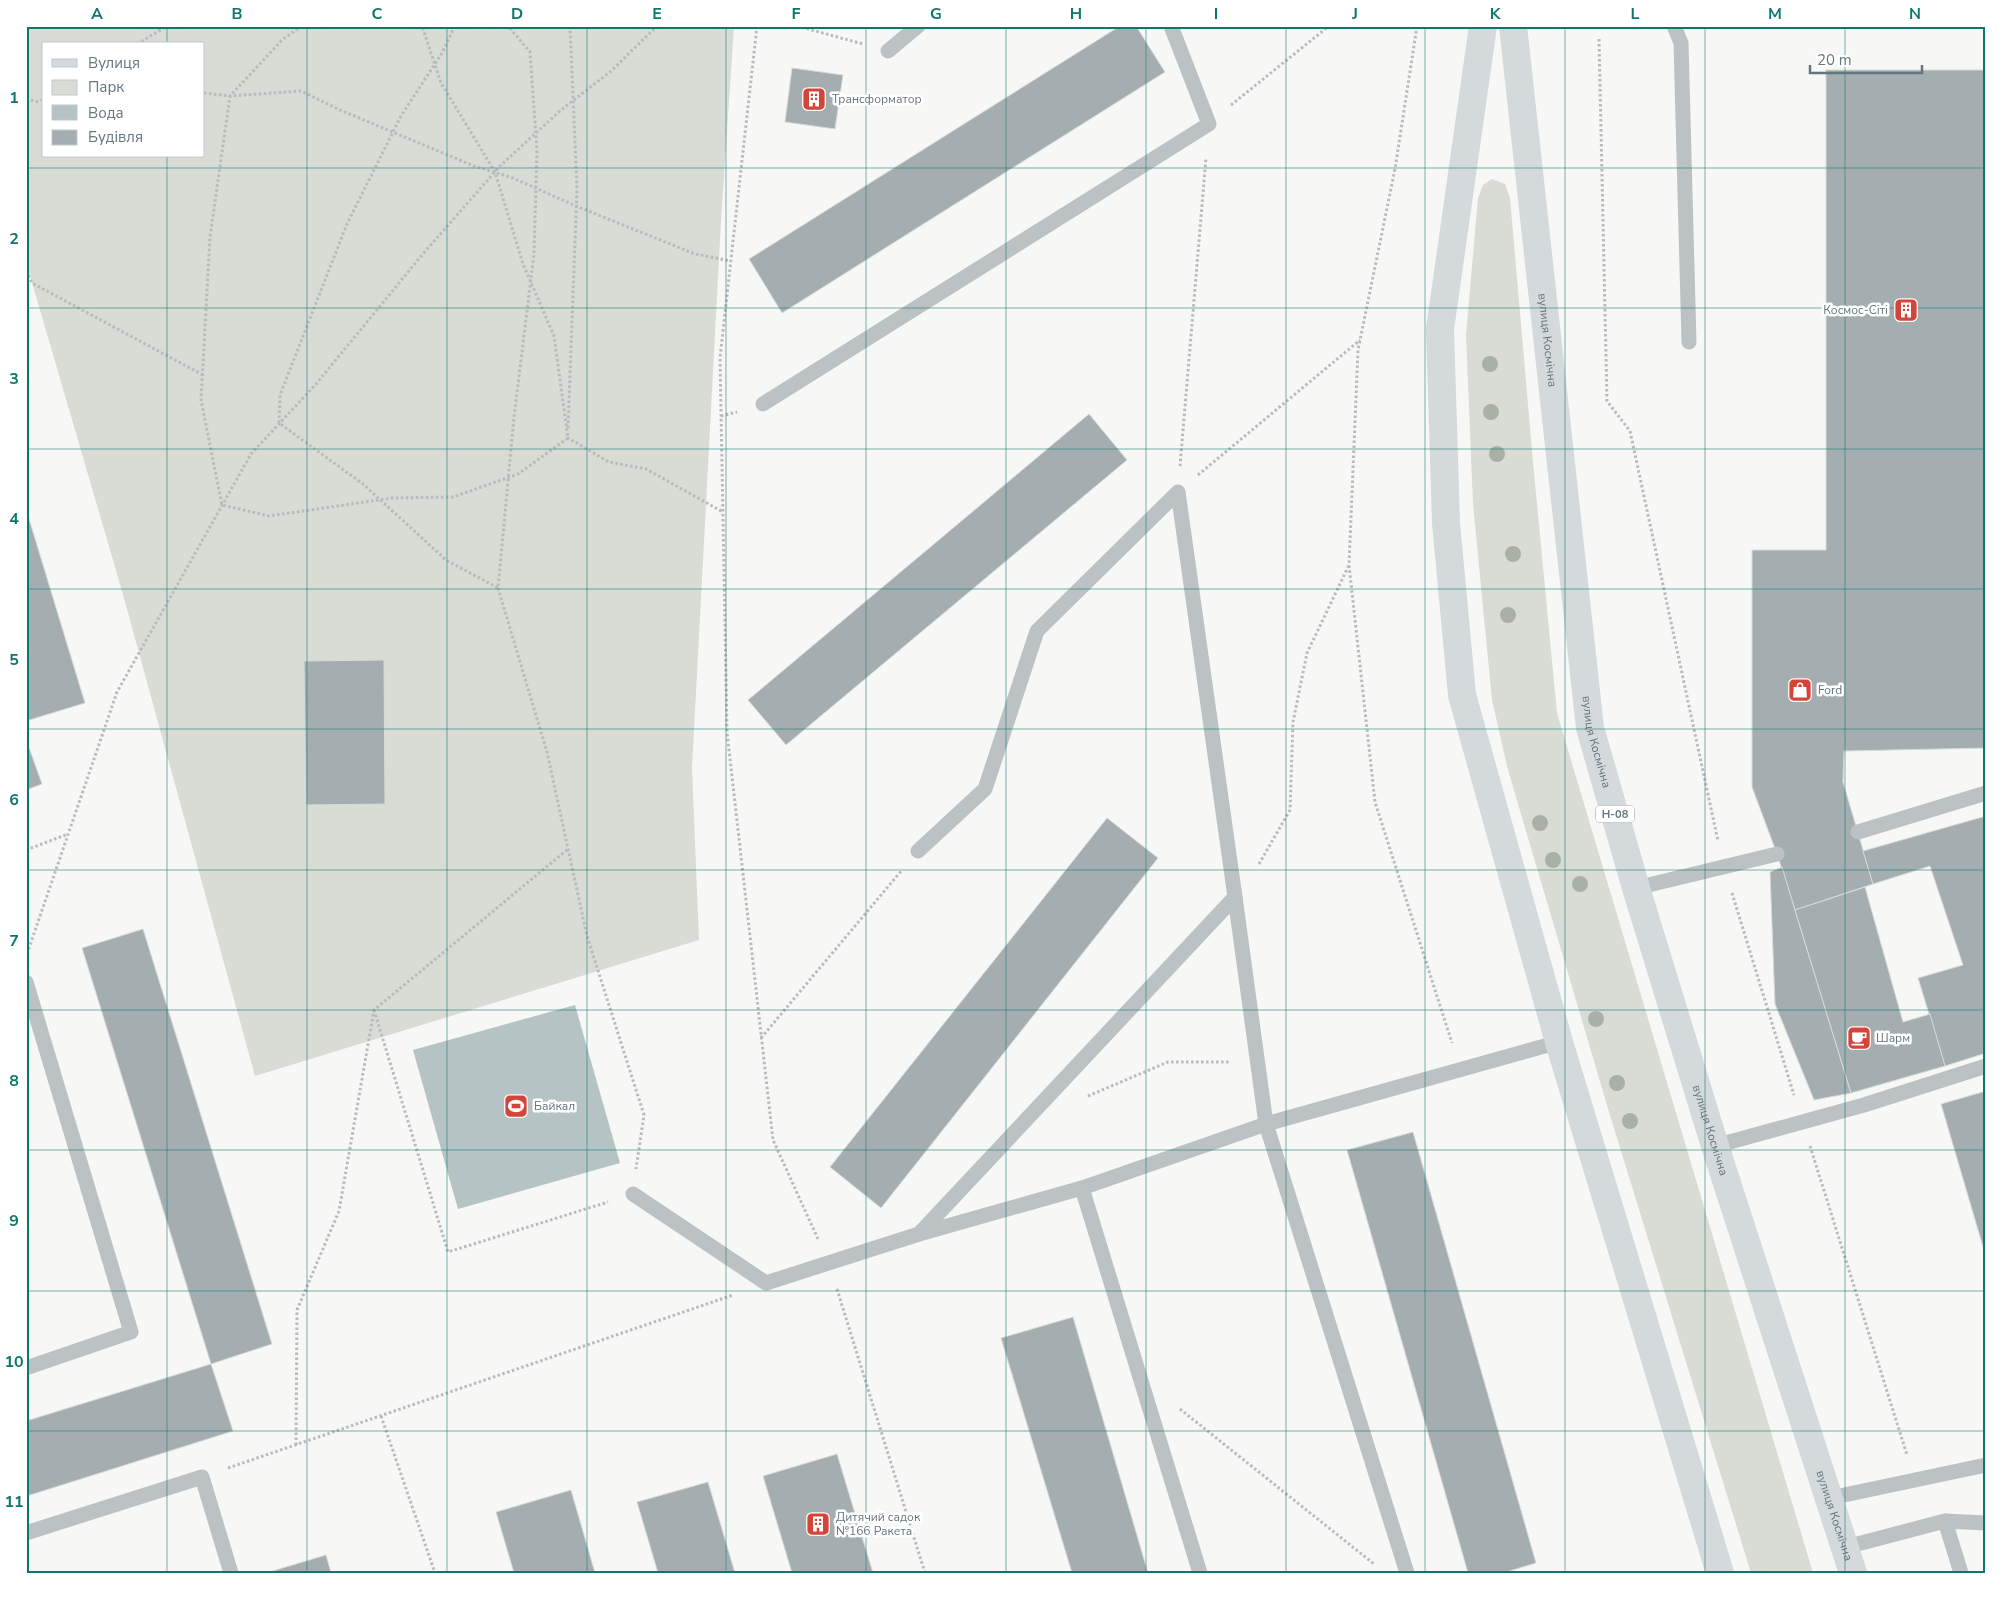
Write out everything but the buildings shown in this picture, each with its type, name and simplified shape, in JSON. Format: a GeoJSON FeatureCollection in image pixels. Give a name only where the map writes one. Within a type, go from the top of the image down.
{"type":"FeatureCollection","features":[{"type":"Feature","properties":{"kind":"main road"},"geometry":{"type":"LineString","coordinates":[[1483,26],[1440,328],[1446,523],[1462,695],[1559,1042],[1720,1573]]}},
{"type":"Feature","properties":{"kind":"main road","name":"вулиця Космічна"},"geometry":{"type":"LineString","coordinates":[[1513,26],[1590,728],[1636,888],[1715,1146],[1849,1560]]}},
{"type":"Feature","properties":{"kind":"lane"},"geometry":{"type":"LineString","coordinates":[[888,51],[918,26]]}},
{"type":"Feature","properties":{"kind":"lane"},"geometry":{"type":"LineString","coordinates":[[763,404],[1209,124],[1171,26]]}},
{"type":"Feature","properties":{"kind":"lane"},"geometry":{"type":"LineString","coordinates":[[1674,26],[1681,43],[1689,342]]}},
{"type":"Feature","properties":{"kind":"lane"},"geometry":{"type":"LineString","coordinates":[[918,851],[986,789],[1037,631],[1178,492]]}},
{"type":"Feature","properties":{"kind":"lane"},"geometry":{"type":"LineString","coordinates":[[1178,492],[1266,1124],[1407,1573]]}},
{"type":"Feature","properties":{"kind":"lane"},"geometry":{"type":"LineString","coordinates":[[1858,832],[1986,793]]}},
{"type":"Feature","properties":{"kind":"lane"},"geometry":{"type":"LineString","coordinates":[[1636,888],[1777,854]]}},
{"type":"Feature","properties":{"kind":"lane"},"geometry":{"type":"LineString","coordinates":[[919,1234],[1236,900]]}},
{"type":"Feature","properties":{"kind":"lane"},"geometry":{"type":"LineString","coordinates":[[26,982],[131,1332],[26,1368]]}},
{"type":"Feature","properties":{"kind":"lane"},"geometry":{"type":"LineString","coordinates":[[632,1194],[766,1283],[919,1234],[1082,1188],[1266,1124],[1559,1042]]}},
{"type":"Feature","properties":{"kind":"lane"},"geometry":{"type":"LineString","coordinates":[[1715,1146],[1803,1122],[1986,1066]]}},
{"type":"Feature","properties":{"kind":"lane"},"geometry":{"type":"LineString","coordinates":[[1082,1188],[1200,1573]]}},
{"type":"Feature","properties":{"kind":"lane"},"geometry":{"type":"LineString","coordinates":[[1830,1498],[1986,1465]]}},
{"type":"Feature","properties":{"kind":"lane"},"geometry":{"type":"LineString","coordinates":[[26,1533],[202,1477],[231,1573]]}},
{"type":"Feature","properties":{"kind":"lane"},"geometry":{"type":"LineString","coordinates":[[1945,1521],[1960,1573]]}},
{"type":"Feature","properties":{"kind":"lane"},"geometry":{"type":"LineString","coordinates":[[1849,1560],[1945,1521],[1986,1523]]}},
{"type":"Feature","properties":{"kind":"path"},"geometry":{"type":"LineString","coordinates":[[140,42],[167,26]]}},
{"type":"Feature","properties":{"kind":"path"},"geometry":{"type":"LineString","coordinates":[[222,506],[201,400],[210,237],[230,96],[283,39],[302,26]]}},
{"type":"Feature","properties":{"kind":"path"},"geometry":{"type":"LineString","coordinates":[[422,26],[441,83],[495,172],[523,264],[554,336],[568,438]]}},
{"type":"Feature","properties":{"kind":"path"},"geometry":{"type":"LineString","coordinates":[[279,423],[280,395],[347,224],[401,116],[442,53],[455,26]]}},
{"type":"Feature","properties":{"kind":"path"},"geometry":{"type":"LineString","coordinates":[[374,1010],[448,1252],[632,1194],[644,1115],[587,936],[547,752],[498,588],[507,478],[534,254],[536,188],[536,133],[530,52],[508,26]]}},
{"type":"Feature","properties":{"kind":"path"},"geometry":{"type":"LineString","coordinates":[[568,438],[577,189],[570,26]]}},
{"type":"Feature","properties":{"kind":"path"},"geometry":{"type":"LineString","coordinates":[[26,956],[117,692],[250,454],[316,384],[422,255],[495,172],[536,133],[610,72],[657,26]]}},
{"type":"Feature","properties":{"kind":"path"},"geometry":{"type":"LineString","coordinates":[[757,26],[720,358],[727,732],[773,1140],[829,1263],[925,1573]]}},
{"type":"Feature","properties":{"kind":"path"},"geometry":{"type":"LineString","coordinates":[[798,26],[888,51]]}},
{"type":"Feature","properties":{"kind":"path"},"geometry":{"type":"LineString","coordinates":[[1178,492],[1209,124],[1329,26]]}},
{"type":"Feature","properties":{"kind":"path"},"geometry":{"type":"LineString","coordinates":[[1416,26],[1395,169],[1358,350],[1350,565],[1375,802],[1461,1070]]}},
{"type":"Feature","properties":{"kind":"path"},"geometry":{"type":"LineString","coordinates":[[1599,39],[1607,401],[1630,431],[1723,867],[1910,1464],[1928,1478]]}},
{"type":"Feature","properties":{"kind":"path"},"geometry":{"type":"LineString","coordinates":[[205,93],[230,96],[301,90],[340,110],[474,166],[536,188],[695,254],[732,261]]}},
{"type":"Feature","properties":{"kind":"path"},"geometry":{"type":"LineString","coordinates":[[26,99],[39,102],[42,100]]}},
{"type":"Feature","properties":{"kind":"path"},"geometry":{"type":"LineString","coordinates":[[26,272],[32,284],[203,375]]}},
{"type":"Feature","properties":{"kind":"path"},"geometry":{"type":"LineString","coordinates":[[1178,492],[1361,339]]}},
{"type":"Feature","properties":{"kind":"path"},"geometry":{"type":"LineString","coordinates":[[279,423],[363,484],[446,560],[498,588]]}},
{"type":"Feature","properties":{"kind":"path"},"geometry":{"type":"LineString","coordinates":[[568,438],[609,462],[646,469],[723,512]]}},
{"type":"Feature","properties":{"kind":"path"},"geometry":{"type":"LineString","coordinates":[[222,506],[270,516],[380,499],[454,497],[518,474],[568,438]]}},
{"type":"Feature","properties":{"kind":"path"},"geometry":{"type":"LineString","coordinates":[[1236,900],[1290,810],[1293,722],[1307,653],[1350,565]]}},
{"type":"Feature","properties":{"kind":"path"},"geometry":{"type":"LineString","coordinates":[[26,850],[68,834]]}},
{"type":"Feature","properties":{"kind":"path"},"geometry":{"type":"LineString","coordinates":[[296,1445],[297,1310],[339,1211],[374,1010],[568,849]]}},
{"type":"Feature","properties":{"kind":"path"},"geometry":{"type":"LineString","coordinates":[[761,1038],[918,851]]}},
{"type":"Feature","properties":{"kind":"path"},"geometry":{"type":"LineString","coordinates":[[1087,1096],[1168,1062],[1250,1062],[1258,1068]]}},
{"type":"Feature","properties":{"kind":"path"},"geometry":{"type":"LineString","coordinates":[[202,1477],[766,1283]]}},
{"type":"Feature","properties":{"kind":"path"},"geometry":{"type":"LineString","coordinates":[[1140,1377],[1378,1567]]}},
{"type":"Feature","properties":{"kind":"path"},"geometry":{"type":"LineString","coordinates":[[381,1416],[435,1573]]}},
{"type":"Feature","properties":{"kind":"green space"},"geometry":{"type":"Polygon","coordinates":[[[26,26],[734,26],[721,221],[692,768],[699,940],[255,1076],[122,591],[26,262],[26,26]]]}},
{"type":"Feature","properties":{"kind":"green space"},"geometry":{"type":"Polygon","coordinates":[[[1492,179],[1505,184],[1510,198],[1557,713],[1813,1573],[1751,1573],[1609,1112],[1508,770],[1492,700],[1473,504],[1466,335],[1478,198],[1483,185],[1492,179]]]}},
{"type":"Feature","properties":{"kind":"water","name":"Байкал"},"geometry":{"type":"Polygon","coordinates":[[[575,1005],[620,1163],[458,1209],[413,1050],[575,1005]]]}},
{"type":"Feature","properties":{"kind":"place","name":"Трансформатор"},"geometry":{"type":"Point","coordinates":[814,99]}},
{"type":"Feature","properties":{"kind":"place","name":"Космос-Сіті"},"geometry":{"type":"Point","coordinates":[1906,310]}},
{"type":"Feature","properties":{"kind":"place","name":"Ford"},"geometry":{"type":"Point","coordinates":[1800,690]}},
{"type":"Feature","properties":{"kind":"place","name":"Шарм"},"geometry":{"type":"Point","coordinates":[1859,1038]}},
{"type":"Feature","properties":{"kind":"place","name":"Байкал"},"geometry":{"type":"Point","coordinates":[516,1106]}},
{"type":"Feature","properties":{"kind":"place","name":"Дитячий садок №166 Ракета"},"geometry":{"type":"Point","coordinates":[818,1524]}}]}
